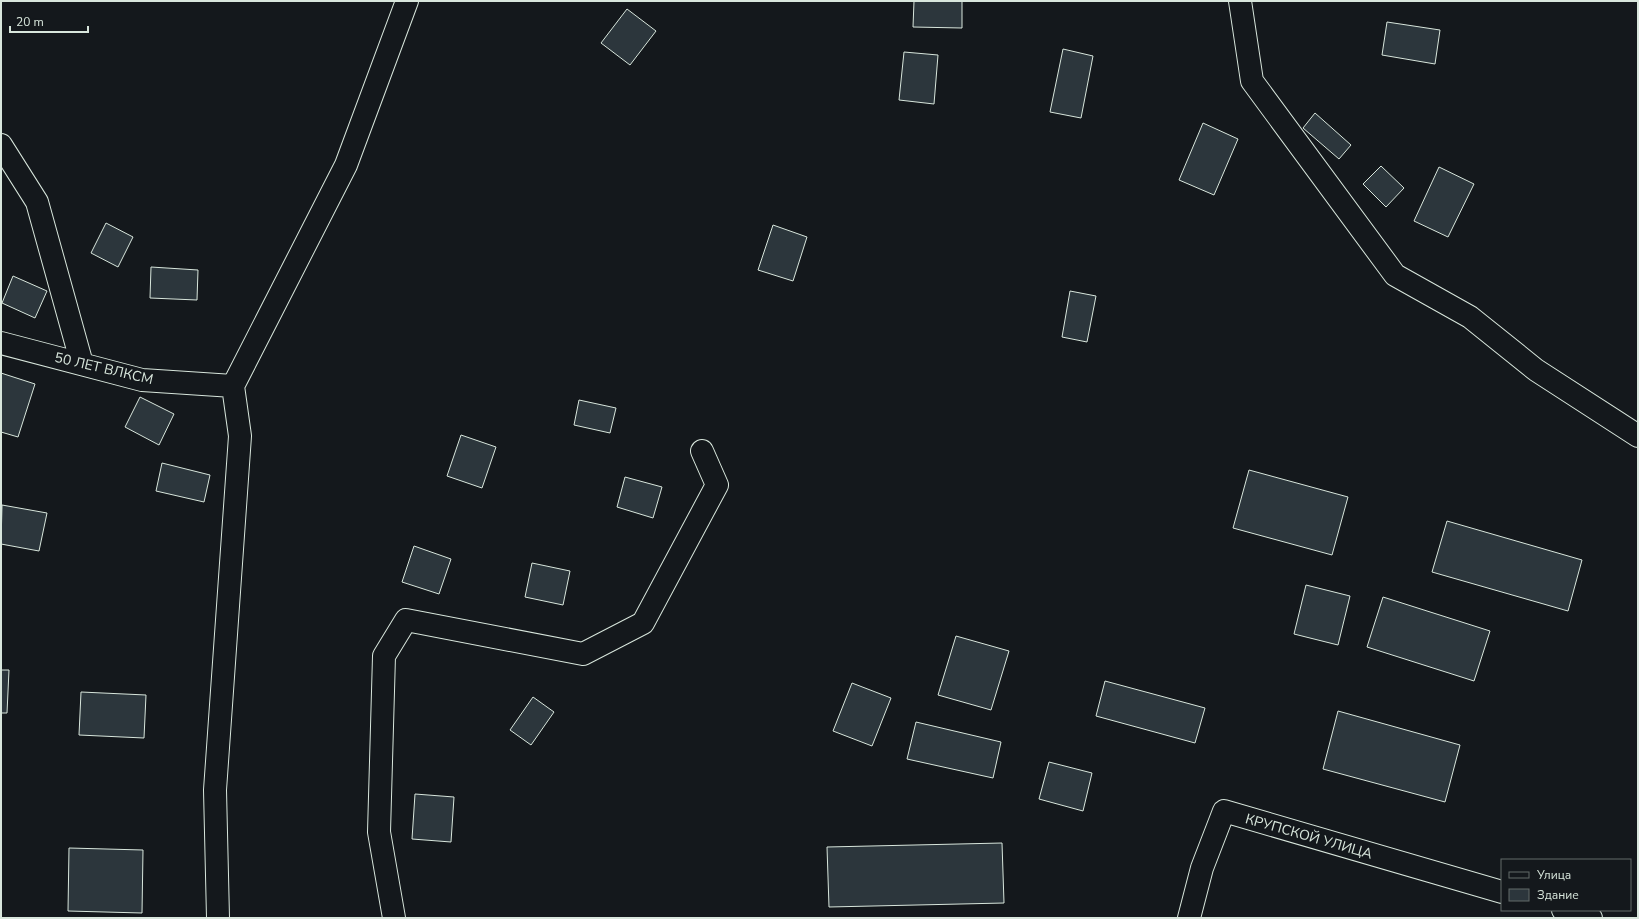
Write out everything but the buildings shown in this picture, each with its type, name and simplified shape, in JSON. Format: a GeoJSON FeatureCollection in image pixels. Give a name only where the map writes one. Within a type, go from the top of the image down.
{"type":"FeatureCollection","features":[{"type":"Feature","properties":{"kind":"street"},"geometry":{"type":"LineString","coordinates":[[218,918],[215,790],[240,436],[233,386],[346,165],[407,1]]}},
{"type":"Feature","properties":{"kind":"street"},"geometry":{"type":"LineString","coordinates":[[1240,1],[1252,81],[1395,275],[1470,317],[1536,370],[1638,436]]}},
{"type":"Feature","properties":{"kind":"street"},"geometry":{"type":"LineString","coordinates":[[1,145],[37,202],[82,364]]}},
{"type":"Feature","properties":{"kind":"street","name":"50 ЛЕТ ВЛКСМ"},"geometry":{"type":"LineString","coordinates":[[1,343],[142,380],[233,386]]}},
{"type":"Feature","properties":{"kind":"street"},"geometry":{"type":"LineString","coordinates":[[394,918],[379,832],[384,656],[406,620],[583,654],[643,623],[718,485],[702,451]]}},
{"type":"Feature","properties":{"kind":"street","name":"КРУПСКОЙ УЛИЦА"},"geometry":{"type":"LineString","coordinates":[[1190,918],[1202,868],[1224,811],[1501,892]]}},
{"type":"Feature","properties":{"kind":"street"},"geometry":{"type":"LineString","coordinates":[[1566,911],[1591,918]]}}]}
